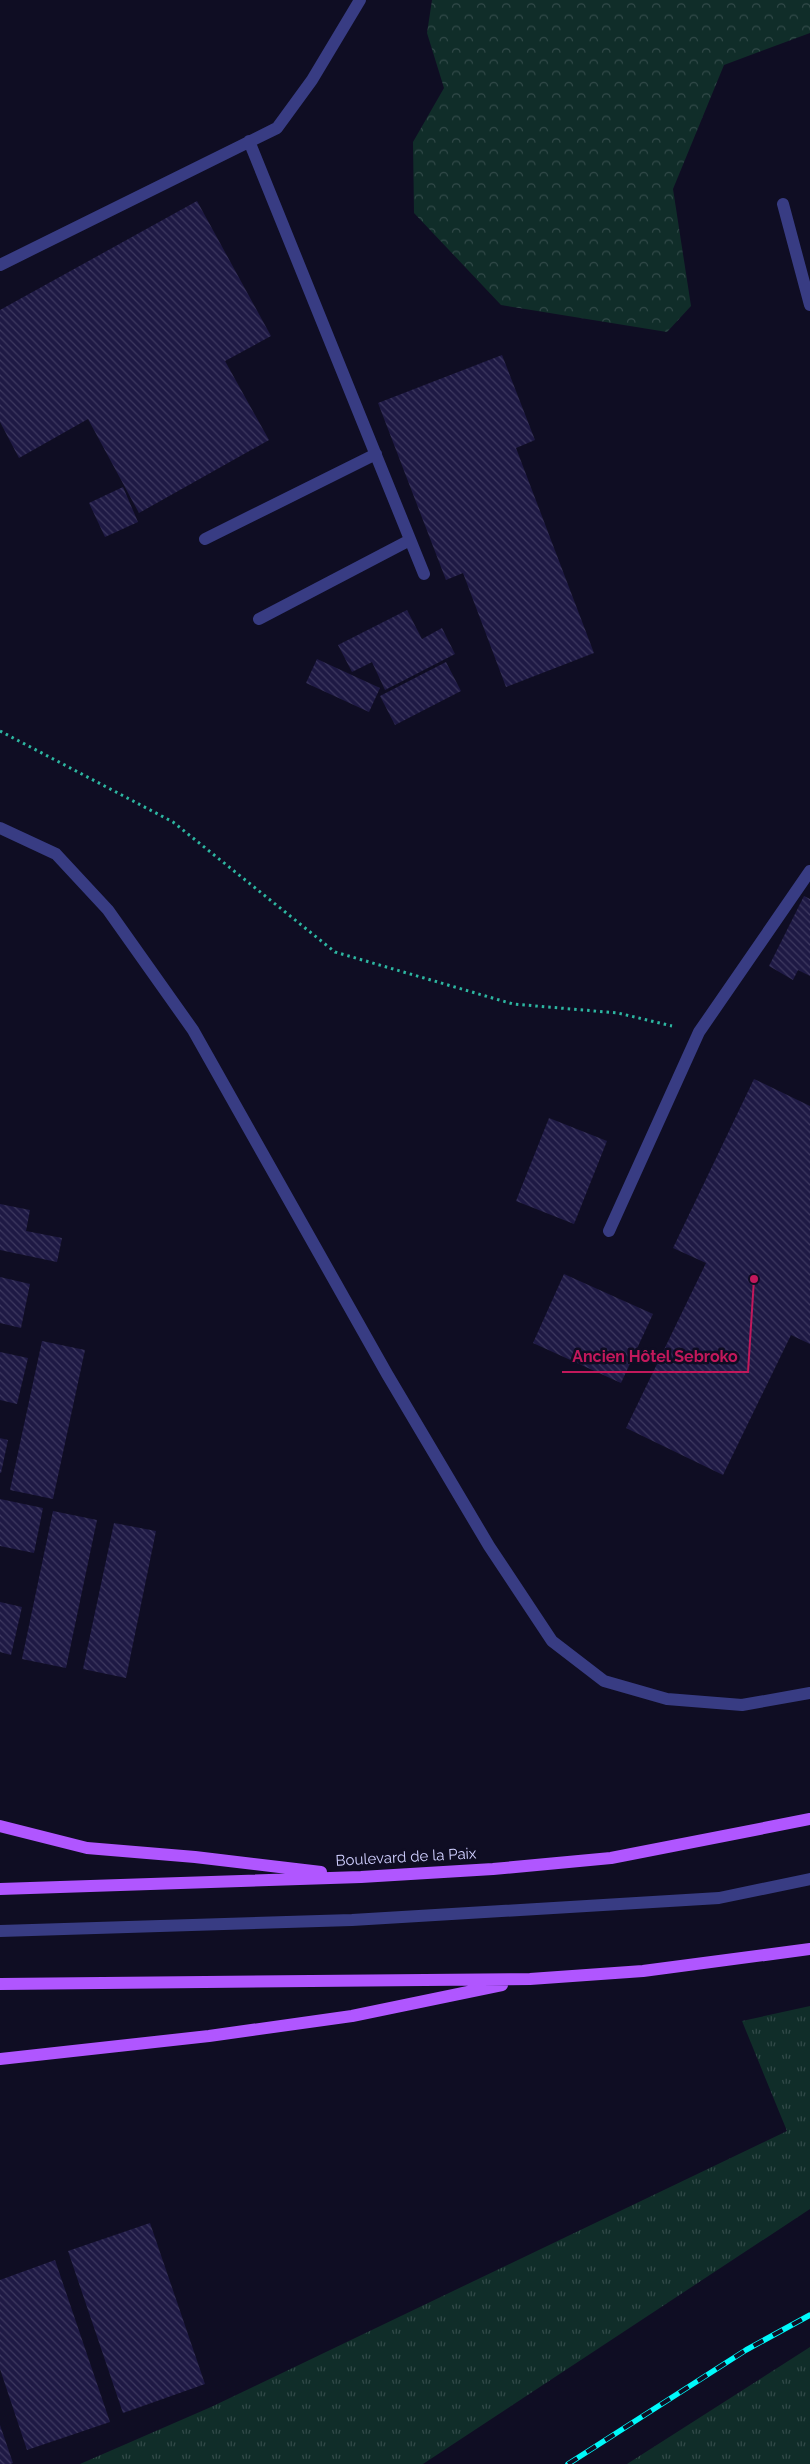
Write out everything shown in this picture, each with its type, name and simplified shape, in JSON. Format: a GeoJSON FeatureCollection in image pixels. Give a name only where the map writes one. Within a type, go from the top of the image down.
{"type":"FeatureCollection","features":[{"type":"Feature","properties":{"kind":"main road","name":"Boulevard de la Paix"},"geometry":{"type":"LineString","coordinates":[[0,1889],[361,1876],[493,1869],[611,1858],[810,1819]]}},
{"type":"Feature","properties":{"kind":"main road"},"geometry":{"type":"LineString","coordinates":[[0,1826],[87,1848],[196,1857],[361,1876]]}},
{"type":"Feature","properties":{"kind":"main road"},"geometry":{"type":"LineString","coordinates":[[0,1984],[530,1979],[643,1971],[810,1949]]}},
{"type":"Feature","properties":{"kind":"main road"},"geometry":{"type":"LineString","coordinates":[[0,2059],[209,2036],[352,2016],[530,1979]]}},
{"type":"Feature","properties":{"kind":"lane"},"geometry":{"type":"LineString","coordinates":[[0,265],[276,128],[312,80],[360,0]]}},
{"type":"Feature","properties":{"kind":"lane"},"geometry":{"type":"LineString","coordinates":[[249,141],[424,574]]}},
{"type":"Feature","properties":{"kind":"lane"},"geometry":{"type":"LineString","coordinates":[[783,204],[810,305]]}},
{"type":"Feature","properties":{"kind":"lane"},"geometry":{"type":"LineString","coordinates":[[205,539],[376,454]]}},
{"type":"Feature","properties":{"kind":"lane"},"geometry":{"type":"LineString","coordinates":[[259,619],[410,540]]}},
{"type":"Feature","properties":{"kind":"lane"},"geometry":{"type":"LineString","coordinates":[[0,828],[56,854],[108,910],[193,1030],[392,1382],[489,1546],[552,1641],[604,1680],[667,1699],[742,1705],[810,1693]]}},
{"type":"Feature","properties":{"kind":"lane"},"geometry":{"type":"LineString","coordinates":[[609,1231],[699,1032],[810,872]]}},
{"type":"Feature","properties":{"kind":"lane"},"geometry":{"type":"LineString","coordinates":[[0,1931],[352,1920],[719,1898],[810,1879]]}},
{"type":"Feature","properties":{"kind":"path"},"geometry":{"type":"LineString","coordinates":[[0,731],[173,822],[334,952],[513,1004],[618,1013],[699,1032]]}},
{"type":"Feature","properties":{"kind":"green space"},"geometry":{"type":"Polygon","coordinates":[[[432,0],[810,0],[810,33],[724,65],[673,189],[691,306],[667,332],[501,305],[414,213],[413,142],[444,88],[427,33],[432,0]]]}},
{"type":"Feature","properties":{"kind":"green space"},"geometry":{"type":"Polygon","coordinates":[[[810,2006],[810,2209],[423,2464],[80,2464],[211,2407],[787,2131],[742,2021],[810,2006]]]}},
{"type":"Feature","properties":{"kind":"green space"},"geometry":{"type":"Polygon","coordinates":[[[810,2347],[810,2464],[627,2464],[810,2347]]]}},
{"type":"Feature","properties":{"kind":"building"},"geometry":{"type":"Polygon","coordinates":[[[197,201],[271,336],[225,361],[269,440],[139,513],[88,419],[19,458],[0,422],[0,310],[197,201]]]}},
{"type":"Feature","properties":{"kind":"building"},"geometry":{"type":"Polygon","coordinates":[[[502,355],[535,440],[516,448],[594,653],[506,687],[463,573],[446,580],[378,403],[502,355]]]}},
{"type":"Feature","properties":{"kind":"building"},"geometry":{"type":"Polygon","coordinates":[[[123,487],[138,522],[105,537],[89,503],[123,487]]]}},
{"type":"Feature","properties":{"kind":"building"},"geometry":{"type":"Polygon","coordinates":[[[407,610],[422,639],[442,628],[455,654],[385,690],[372,662],[352,672],[338,645],[407,610]]]}},
{"type":"Feature","properties":{"kind":"building"},"geometry":{"type":"Polygon","coordinates":[[[317,659],[380,688],[369,712],[306,683],[317,659]]]}},
{"type":"Feature","properties":{"kind":"building"},"geometry":{"type":"Polygon","coordinates":[[[446,662],[461,691],[395,725],[380,696],[446,662]]]}},
{"type":"Feature","properties":{"kind":"building"},"geometry":{"type":"Polygon","coordinates":[[[804,896],[810,899],[810,976],[798,970],[793,980],[769,966],[804,896]]]}},
{"type":"Feature","properties":{"kind":"building"},"geometry":{"type":"Polygon","coordinates":[[[754,1079],[810,1106],[810,1344],[791,1335],[723,1475],[626,1428],[706,1263],[673,1248],[754,1079]]]}},
{"type":"Feature","properties":{"kind":"building"},"geometry":{"type":"Polygon","coordinates":[[[549,1118],[607,1141],[574,1224],[516,1201],[549,1118]]]}},
{"type":"Feature","properties":{"kind":"building"},"geometry":{"type":"Polygon","coordinates":[[[0,1204],[30,1210],[26,1231],[62,1238],[57,1262],[0,1250],[0,1204]]]}},
{"type":"Feature","properties":{"kind":"building"},"geometry":{"type":"Polygon","coordinates":[[[564,1274],[653,1314],[621,1383],[533,1343],[564,1274]]]}},
{"type":"Feature","properties":{"kind":"building"},"geometry":{"type":"Polygon","coordinates":[[[0,1277],[30,1284],[21,1328],[0,1323],[0,1277]]]}},
{"type":"Feature","properties":{"kind":"building"},"geometry":{"type":"Polygon","coordinates":[[[42,1341],[85,1350],[53,1499],[10,1490],[42,1341]]]}},
{"type":"Feature","properties":{"kind":"building"},"geometry":{"type":"Polygon","coordinates":[[[0,1352],[28,1358],[17,1404],[0,1400],[0,1352]]]}},
{"type":"Feature","properties":{"kind":"building"},"geometry":{"type":"Polygon","coordinates":[[[0,1438],[8,1440],[1,1473],[0,1473],[0,1438]]]}},
{"type":"Feature","properties":{"kind":"building"},"geometry":{"type":"Polygon","coordinates":[[[0,1499],[43,1508],[34,1553],[0,1546],[0,1499]]]}},
{"type":"Feature","properties":{"kind":"building"},"geometry":{"type":"Polygon","coordinates":[[[53,1511],[97,1520],[66,1668],[22,1659],[53,1511]]]}},
{"type":"Feature","properties":{"kind":"building"},"geometry":{"type":"Polygon","coordinates":[[[114,1523],[156,1531],[126,1678],[83,1669],[114,1523]]]}},
{"type":"Feature","properties":{"kind":"building"},"geometry":{"type":"Polygon","coordinates":[[[0,1602],[22,1607],[11,1655],[0,1652],[0,1602]]]}},
{"type":"Feature","properties":{"kind":"building"},"geometry":{"type":"Polygon","coordinates":[[[150,2223],[205,2384],[123,2413],[68,2251],[150,2223]]]}},
{"type":"Feature","properties":{"kind":"building"},"geometry":{"type":"Polygon","coordinates":[[[55,2260],[110,2422],[27,2450],[0,2369],[0,2280],[55,2260]]]}},
{"type":"Feature","properties":{"kind":"building"},"geometry":{"type":"Polygon","coordinates":[[[0,2425],[13,2463],[10,2464],[0,2464],[0,2425]]]}},
{"type":"Feature","properties":{"kind":"railway"},"geometry":{"type":"LineString","coordinates":[[568,2464],[746,2350],[810,2315]]}},
{"type":"Feature","properties":{"kind":"place","name":"Ancien Hôtel Sebroko"},"geometry":{"type":"Point","coordinates":[754,1279]}}]}
